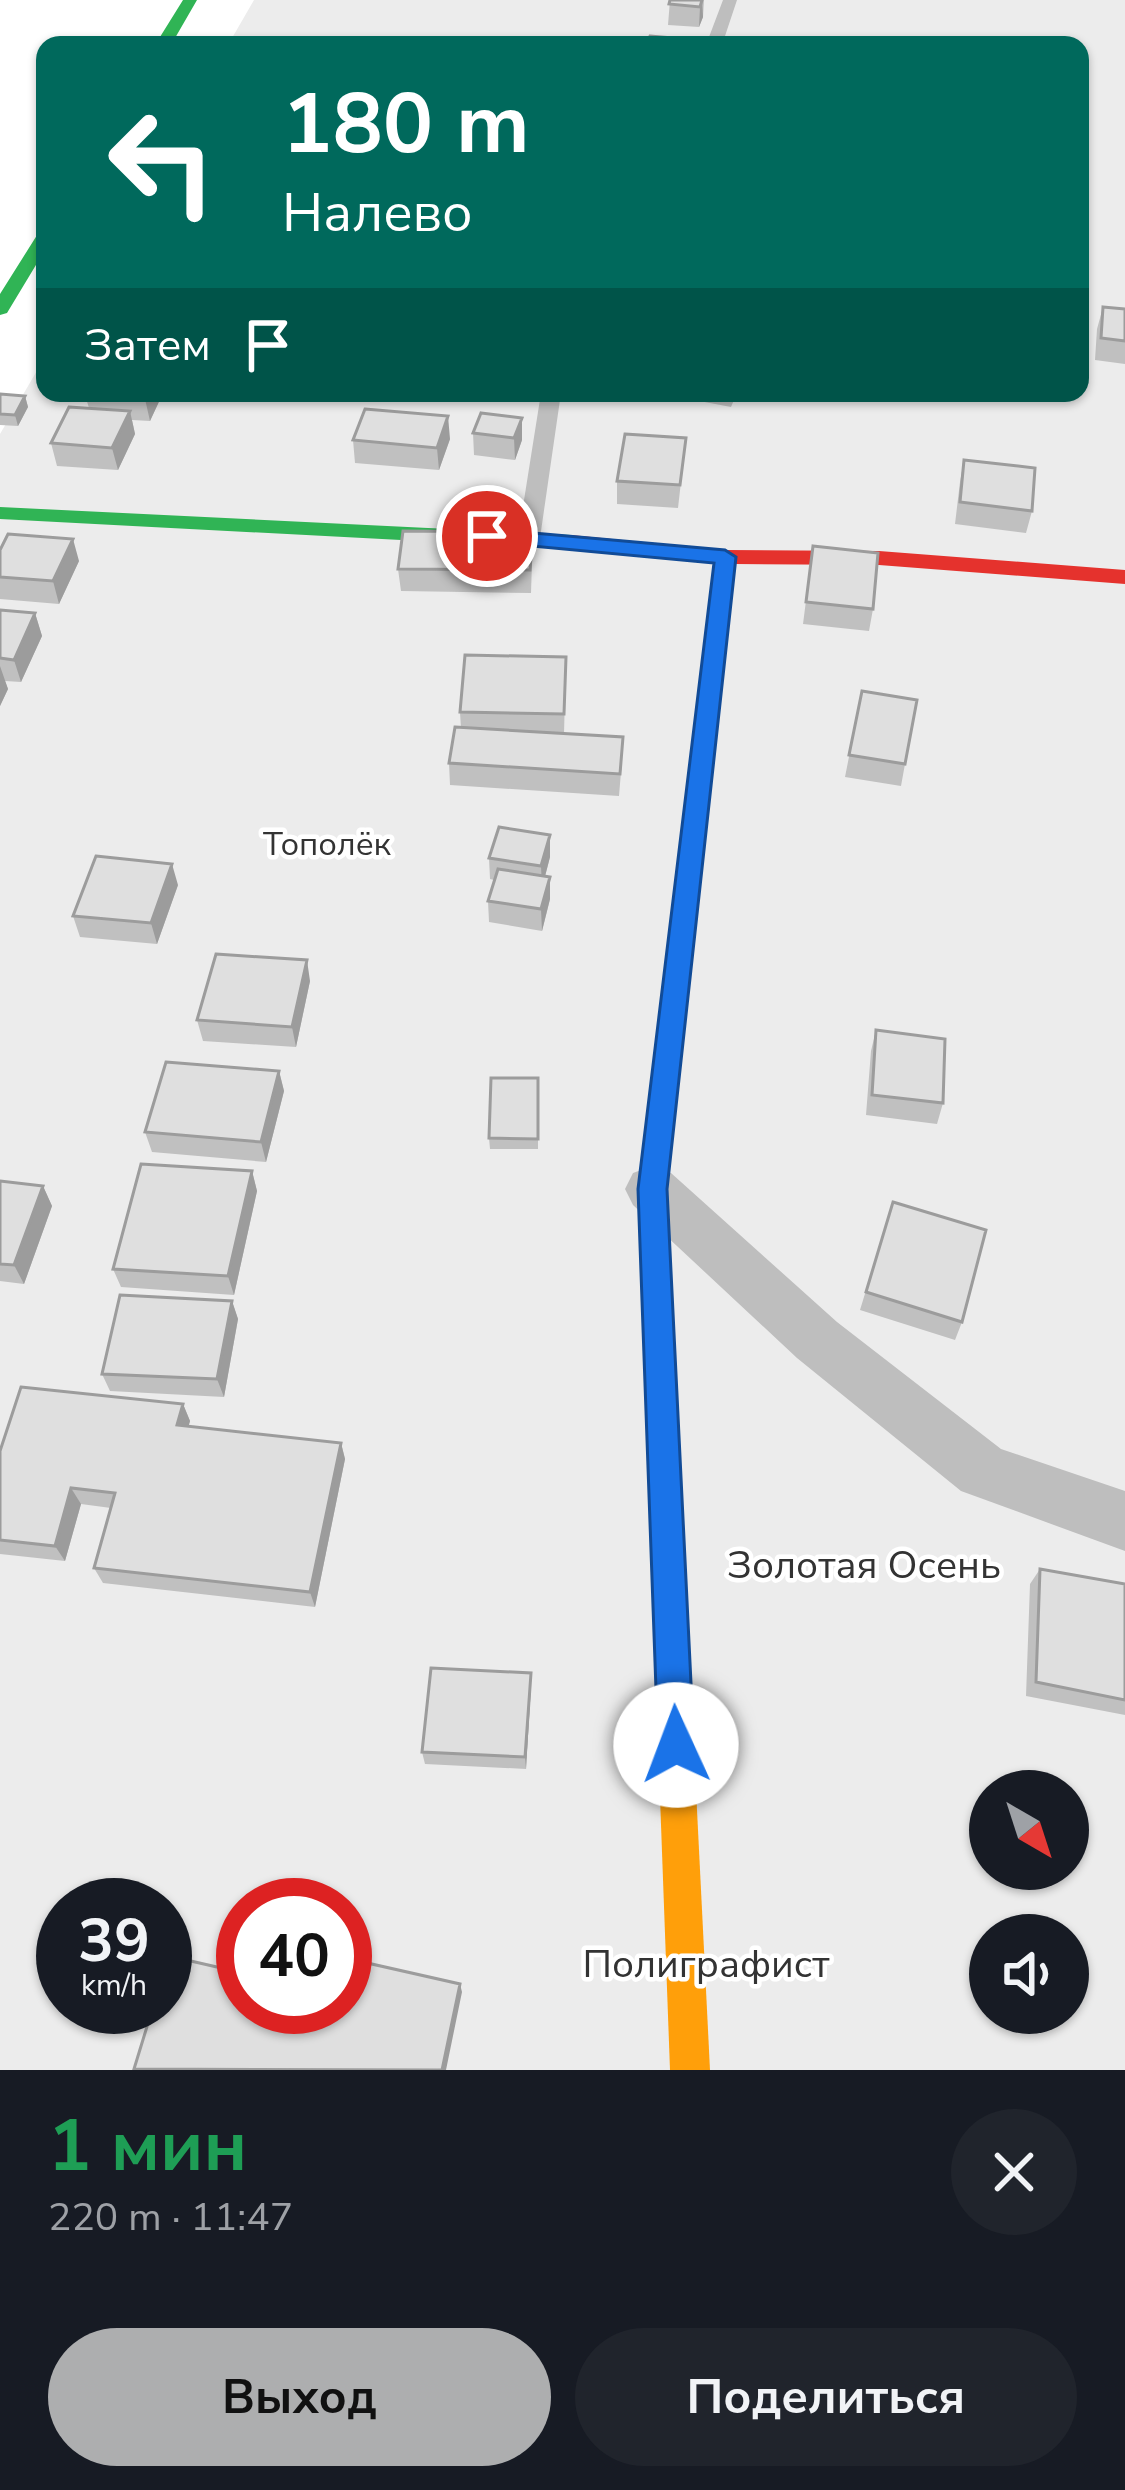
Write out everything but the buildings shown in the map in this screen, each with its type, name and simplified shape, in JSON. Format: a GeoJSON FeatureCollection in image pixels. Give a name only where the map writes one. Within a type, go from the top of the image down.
{"type":"FeatureCollection","features":[{"type":"Feature","properties":{"kind":"street"},"geometry":{"type":"LineString","coordinates":[[168,36],[190,0]]}},
{"type":"Feature","properties":{"kind":"street"},"geometry":{"type":"LineString","coordinates":[[0,309],[36,251]]}},
{"type":"Feature","properties":{"kind":"street"},"geometry":{"type":"LineString","coordinates":[[0,512],[529,538],[725,557],[879,558],[1125,577]]}},
{"type":"Feature","properties":{"kind":"street"},"geometry":{"type":"LineString","coordinates":[[690,2070],[652,1189],[725,557]]}},
{"type":"Feature","properties":{"kind":"street"},"geometry":{"type":"LineString","coordinates":[[652,1189],[818,1340],[982,1471],[1059,1502],[1125,1521]]}},
{"type":"Feature","properties":{"kind":"lane"},"geometry":{"type":"LineString","coordinates":[[717,36],[730,0]]}},
{"type":"Feature","properties":{"kind":"lane"},"geometry":{"type":"LineString","coordinates":[[529,538],[550,402]]}},
{"type":"Feature","properties":{"kind":"green space"},"geometry":{"type":"Polygon","coordinates":[[[254,0],[1125,0],[1125,2070],[0,2070],[0,434],[36,372],[36,402],[1089,402],[1089,36],[233,36],[254,0]]]}},
{"type":"Feature","properties":{"kind":"traffic: fast"},"geometry":{"type":"LineString","coordinates":[[168,36],[190,0]]}},
{"type":"Feature","properties":{"kind":"traffic: fast"},"geometry":{"type":"LineString","coordinates":[[0,309],[36,251]]}},
{"type":"Feature","properties":{"kind":"traffic: fast"},"geometry":{"type":"LineString","coordinates":[[0,513],[571,542]]}},
{"type":"Feature","properties":{"kind":"traffic: slow"},"geometry":{"type":"LineString","coordinates":[[664,1470],[690,2070]]}},
{"type":"Feature","properties":{"kind":"traffic: jam"},"geometry":{"type":"LineString","coordinates":[[571,542],[725,557],[879,558],[1125,577]]}},
{"type":"Feature","properties":{"kind":"traffic: jam"},"geometry":{"type":"LineString","coordinates":[[664,1470],[652,1189],[725,557]]}},
{"type":"Feature","properties":{"kind":"route"},"geometry":{"type":"LineString","coordinates":[[487,536],[725,557],[652,1189],[676,1745]]}},
{"type":"Feature","properties":{"kind":"park label","name":"Тополёк"},"geometry":{"type":"Point","coordinates":[327,843]}},
{"type":"Feature","properties":{"kind":"park label","name":"Золотая Осень"},"geometry":{"type":"Point","coordinates":[864,1564]}},
{"type":"Feature","properties":{"kind":"park label","name":"Полиграфист"},"geometry":{"type":"Point","coordinates":[706,1963]}}]}
